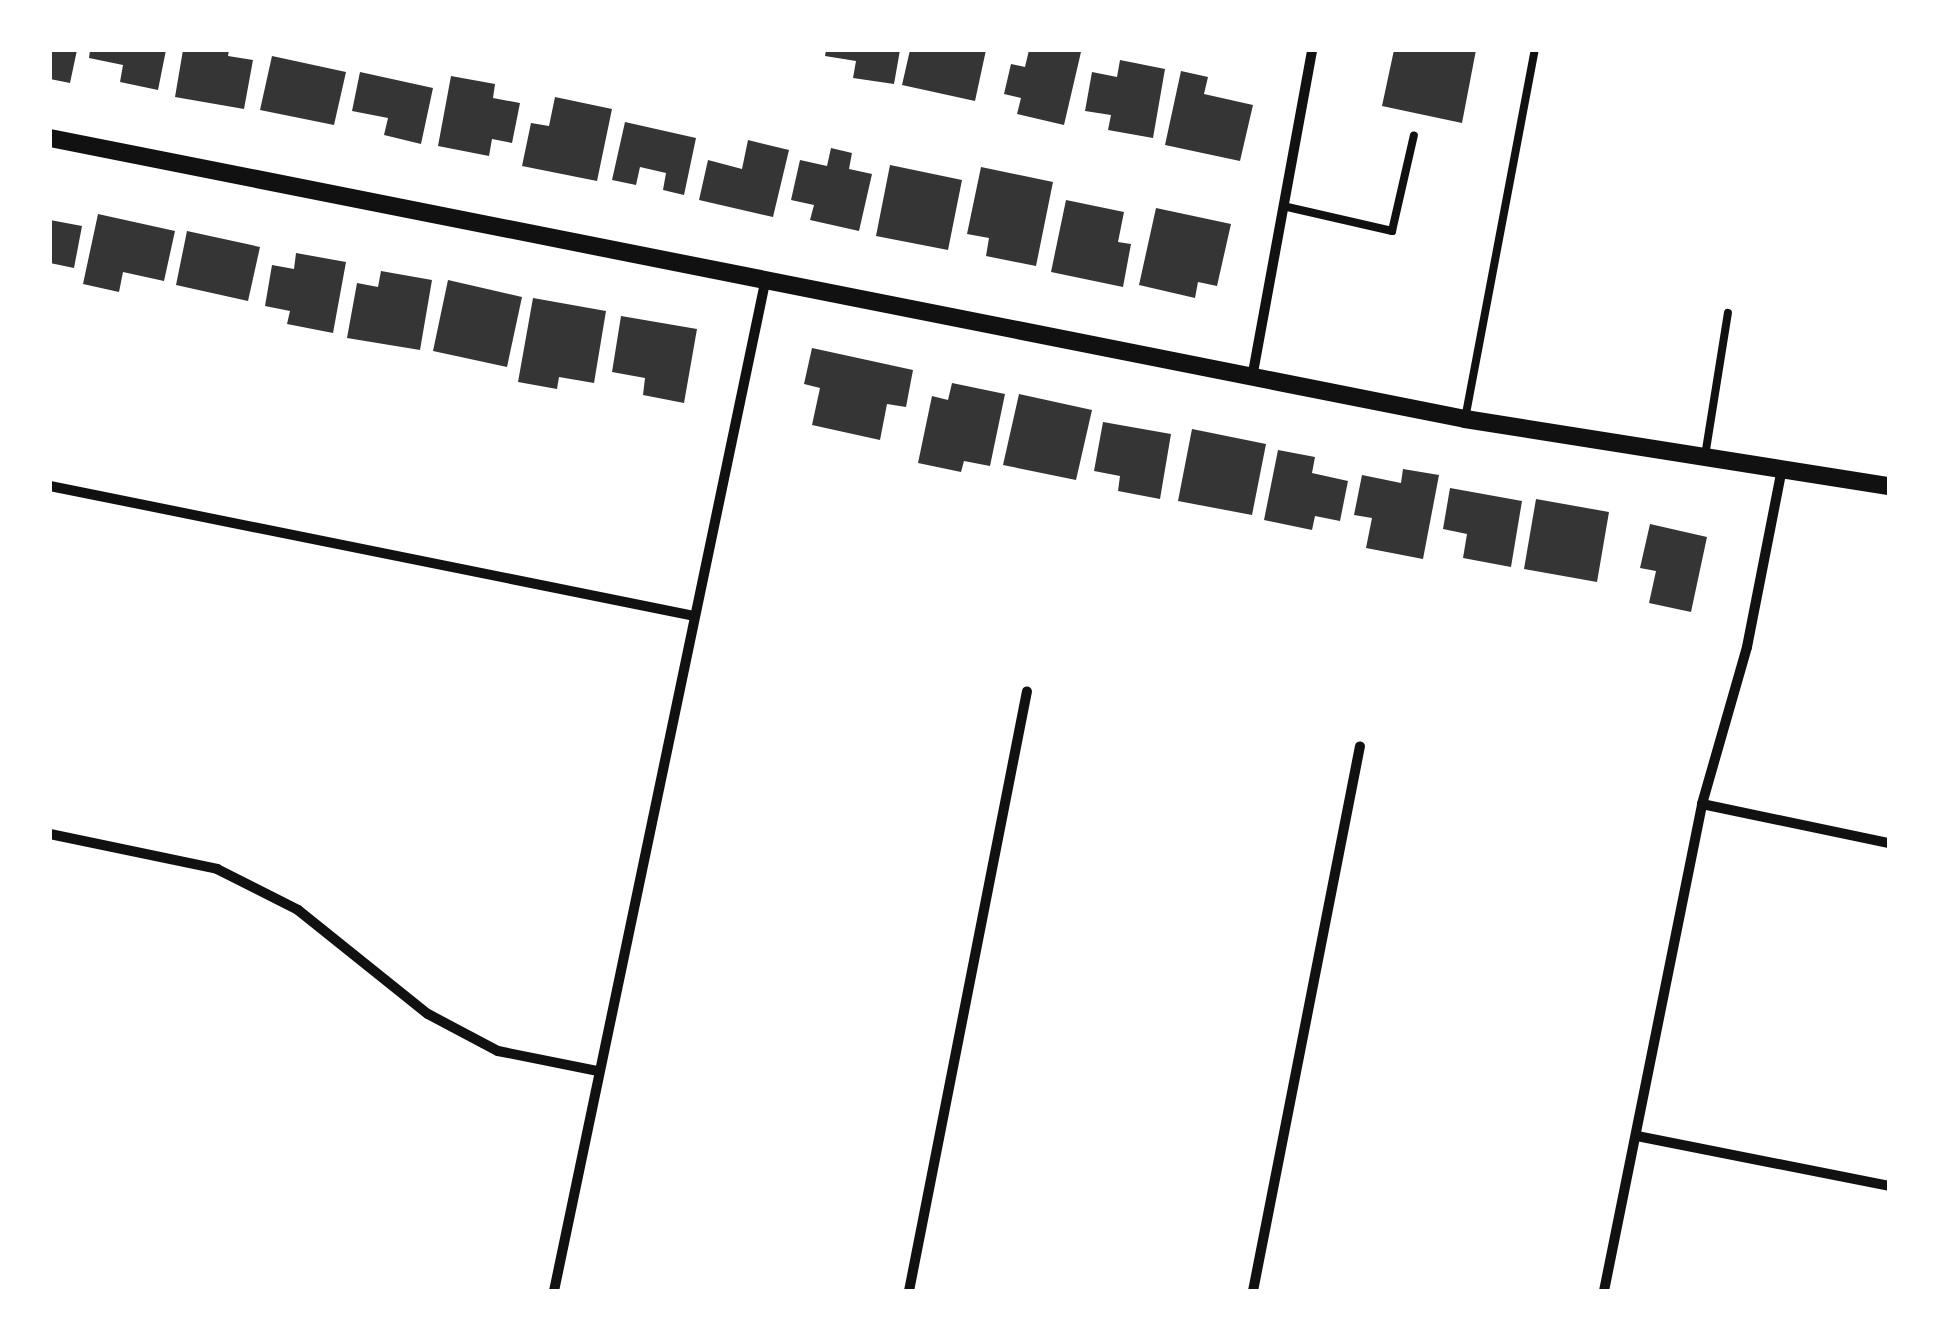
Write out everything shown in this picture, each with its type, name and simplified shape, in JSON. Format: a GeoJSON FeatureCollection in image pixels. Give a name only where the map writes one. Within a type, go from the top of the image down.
{"type":"FeatureCollection","features":[{"type":"Feature","properties":{"kind":"street"},"geometry":{"type":"LineString","coordinates":[[1252,378],[1312,50]]}},
{"type":"Feature","properties":{"kind":"street"},"geometry":{"type":"LineString","coordinates":[[50,138],[1465,420],[1889,486]]}},
{"type":"Feature","properties":{"kind":"street"},"geometry":{"type":"LineString","coordinates":[[554,1291],[690,615],[764,283]]}},
{"type":"Feature","properties":{"kind":"street"},"geometry":{"type":"LineString","coordinates":[[1604,1291],[1702,804],[1747,647],[1782,467]]}},
{"type":"Feature","properties":{"kind":"street"},"geometry":{"type":"LineString","coordinates":[[50,486],[690,615]]}},
{"type":"Feature","properties":{"kind":"street"},"geometry":{"type":"LineString","coordinates":[[909,1291],[1027,690]]}},
{"type":"Feature","properties":{"kind":"street"},"geometry":{"type":"LineString","coordinates":[[1253,1291],[1360,746]]}},
{"type":"Feature","properties":{"kind":"street"},"geometry":{"type":"LineString","coordinates":[[1702,804],[1889,843]]}},
{"type":"Feature","properties":{"kind":"street"},"geometry":{"type":"LineString","coordinates":[[50,834],[217,868],[298,910],[428,1014],[498,1052],[598,1071]]}},
{"type":"Feature","properties":{"kind":"street"},"geometry":{"type":"LineString","coordinates":[[1637,1136],[1889,1186]]}},
{"type":"Feature","properties":{"kind":"lane"},"geometry":{"type":"LineString","coordinates":[[1465,420],[1535,50]]}},
{"type":"Feature","properties":{"kind":"lane"},"geometry":{"type":"LineString","coordinates":[[1283,206],[1392,231],[1414,135]]}},
{"type":"Feature","properties":{"kind":"lane"},"geometry":{"type":"LineString","coordinates":[[1705,460],[1728,313]]}},
{"type":"Feature","properties":{"kind":"building"},"geometry":{"type":"Polygon","coordinates":[[[50,50],[77,50],[70,83],[50,79],[50,50]]]}},
{"type":"Feature","properties":{"kind":"building"},"geometry":{"type":"Polygon","coordinates":[[[90,50],[166,50],[158,90],[120,82],[123,65],[89,58],[90,50]]]}},
{"type":"Feature","properties":{"kind":"building"},"geometry":{"type":"Polygon","coordinates":[[[183,50],[229,50],[228,56],[253,60],[244,109],[175,97],[183,50]]]}},
{"type":"Feature","properties":{"kind":"building"},"geometry":{"type":"Polygon","coordinates":[[[826,50],[900,50],[894,84],[853,78],[856,61],[825,56],[826,50]]]}},
{"type":"Feature","properties":{"kind":"building"},"geometry":{"type":"Polygon","coordinates":[[[910,50],[986,50],[975,101],[902,85],[910,50]]]}},
{"type":"Feature","properties":{"kind":"building"},"geometry":{"type":"Polygon","coordinates":[[[1029,50],[1081,52],[1064,125],[1017,114],[1021,98],[1004,94],[1011,64],[1025,67],[1029,50]]]}},
{"type":"Feature","properties":{"kind":"building"},"geometry":{"type":"Polygon","coordinates":[[[1394,50],[1476,50],[1462,123],[1382,106],[1394,50]]]}},
{"type":"Feature","properties":{"kind":"building"},"geometry":{"type":"Polygon","coordinates":[[[272,56],[346,72],[334,125],[260,110],[272,56]]]}},
{"type":"Feature","properties":{"kind":"building"},"geometry":{"type":"Polygon","coordinates":[[[1120,60],[1165,69],[1153,138],[1108,130],[1111,115],[1085,111],[1092,72],[1117,77],[1120,60]]]}},
{"type":"Feature","properties":{"kind":"building"},"geometry":{"type":"Polygon","coordinates":[[[1181,71],[1208,77],[1204,94],[1253,105],[1240,161],[1165,145],[1181,71]]]}},
{"type":"Feature","properties":{"kind":"building"},"geometry":{"type":"Polygon","coordinates":[[[360,72],[433,88],[421,144],[384,135],[388,118],[352,111],[360,72]]]}},
{"type":"Feature","properties":{"kind":"building"},"geometry":{"type":"Polygon","coordinates":[[[451,76],[495,84],[493,98],[520,103],[512,143],[492,139],[489,156],[438,146],[451,76]]]}},
{"type":"Feature","properties":{"kind":"building"},"geometry":{"type":"Polygon","coordinates":[[[555,97],[612,109],[597,181],[522,166],[531,123],[549,126],[555,97]]]}},
{"type":"Feature","properties":{"kind":"building"},"geometry":{"type":"Polygon","coordinates":[[[625,122],[696,138],[684,195],[663,190],[666,173],[640,167],[636,185],[612,180],[625,122]]]}},
{"type":"Feature","properties":{"kind":"building"},"geometry":{"type":"Polygon","coordinates":[[[748,140],[789,150],[773,217],[699,200],[708,160],[742,169],[748,140]]]}},
{"type":"Feature","properties":{"kind":"building"},"geometry":{"type":"Polygon","coordinates":[[[831,148],[852,153],[849,169],[872,174],[859,231],[810,220],[814,205],[791,200],[800,160],[827,166],[831,148]]]}},
{"type":"Feature","properties":{"kind":"building"},"geometry":{"type":"Polygon","coordinates":[[[890,165],[962,180],[948,250],[876,236],[890,165]]]}},
{"type":"Feature","properties":{"kind":"building"},"geometry":{"type":"Polygon","coordinates":[[[981,167],[1053,182],[1036,266],[986,256],[989,238],[967,234],[981,167]]]}},
{"type":"Feature","properties":{"kind":"building"},"geometry":{"type":"Polygon","coordinates":[[[1066,200],[1124,212],[1118,242],[1131,244],[1123,287],[1051,272],[1066,200]]]}},
{"type":"Feature","properties":{"kind":"building"},"geometry":{"type":"Polygon","coordinates":[[[1156,208],[1231,224],[1217,286],[1198,282],[1195,298],[1139,285],[1156,208]]]}},
{"type":"Feature","properties":{"kind":"building"},"geometry":{"type":"Polygon","coordinates":[[[98,214],[175,231],[164,281],[123,272],[119,292],[83,284],[98,214]]]}},
{"type":"Feature","properties":{"kind":"building"},"geometry":{"type":"Polygon","coordinates":[[[50,220],[82,226],[74,268],[50,263],[50,220]]]}},
{"type":"Feature","properties":{"kind":"building"},"geometry":{"type":"Polygon","coordinates":[[[187,231],[260,247],[248,301],[176,285],[187,231]]]}},
{"type":"Feature","properties":{"kind":"building"},"geometry":{"type":"Polygon","coordinates":[[[296,253],[346,262],[333,333],[287,324],[290,311],[265,306],[272,265],[294,269],[296,253]]]}},
{"type":"Feature","properties":{"kind":"building"},"geometry":{"type":"Polygon","coordinates":[[[381,271],[432,280],[420,350],[347,338],[357,283],[378,287],[381,271]]]}},
{"type":"Feature","properties":{"kind":"building"},"geometry":{"type":"Polygon","coordinates":[[[448,280],[522,297],[507,367],[433,351],[448,280]]]}},
{"type":"Feature","properties":{"kind":"building"},"geometry":{"type":"Polygon","coordinates":[[[533,298],[606,311],[594,383],[559,377],[557,389],[518,382],[533,298]]]}},
{"type":"Feature","properties":{"kind":"building"},"geometry":{"type":"Polygon","coordinates":[[[621,316],[697,329],[684,403],[643,395],[645,378],[612,372],[621,316]]]}},
{"type":"Feature","properties":{"kind":"building"},"geometry":{"type":"Polygon","coordinates":[[[812,348],[913,370],[906,407],[887,404],[880,440],[812,425],[820,388],[804,384],[812,348]]]}},
{"type":"Feature","properties":{"kind":"building"},"geometry":{"type":"Polygon","coordinates":[[[952,383],[1005,394],[990,466],[964,461],[961,472],[918,463],[932,396],[948,400],[952,383]]]}},
{"type":"Feature","properties":{"kind":"building"},"geometry":{"type":"Polygon","coordinates":[[[1019,394],[1092,410],[1076,480],[1003,465],[1019,394]]]}},
{"type":"Feature","properties":{"kind":"building"},"geometry":{"type":"Polygon","coordinates":[[[1103,422],[1171,434],[1160,499],[1118,491],[1120,476],[1094,471],[1103,422]]]}},
{"type":"Feature","properties":{"kind":"building"},"geometry":{"type":"Polygon","coordinates":[[[1192,429],[1266,444],[1252,515],[1178,501],[1192,429]]]}},
{"type":"Feature","properties":{"kind":"building"},"geometry":{"type":"Polygon","coordinates":[[[1278,450],[1315,457],[1312,473],[1348,481],[1340,521],[1315,516],[1312,530],[1264,520],[1278,450]]]}},
{"type":"Feature","properties":{"kind":"building"},"geometry":{"type":"Polygon","coordinates":[[[1403,469],[1439,475],[1423,559],[1366,548],[1372,518],[1354,515],[1362,475],[1401,483],[1403,469]]]}},
{"type":"Feature","properties":{"kind":"building"},"geometry":{"type":"Polygon","coordinates":[[[1450,488],[1522,501],[1511,567],[1463,558],[1467,534],[1443,529],[1450,488]]]}},
{"type":"Feature","properties":{"kind":"building"},"geometry":{"type":"Polygon","coordinates":[[[1536,499],[1609,512],[1597,582],[1524,569],[1536,499]]]}},
{"type":"Feature","properties":{"kind":"building"},"geometry":{"type":"Polygon","coordinates":[[[1650,524],[1707,537],[1691,612],[1649,603],[1656,571],[1640,568],[1650,524]]]}}]}
